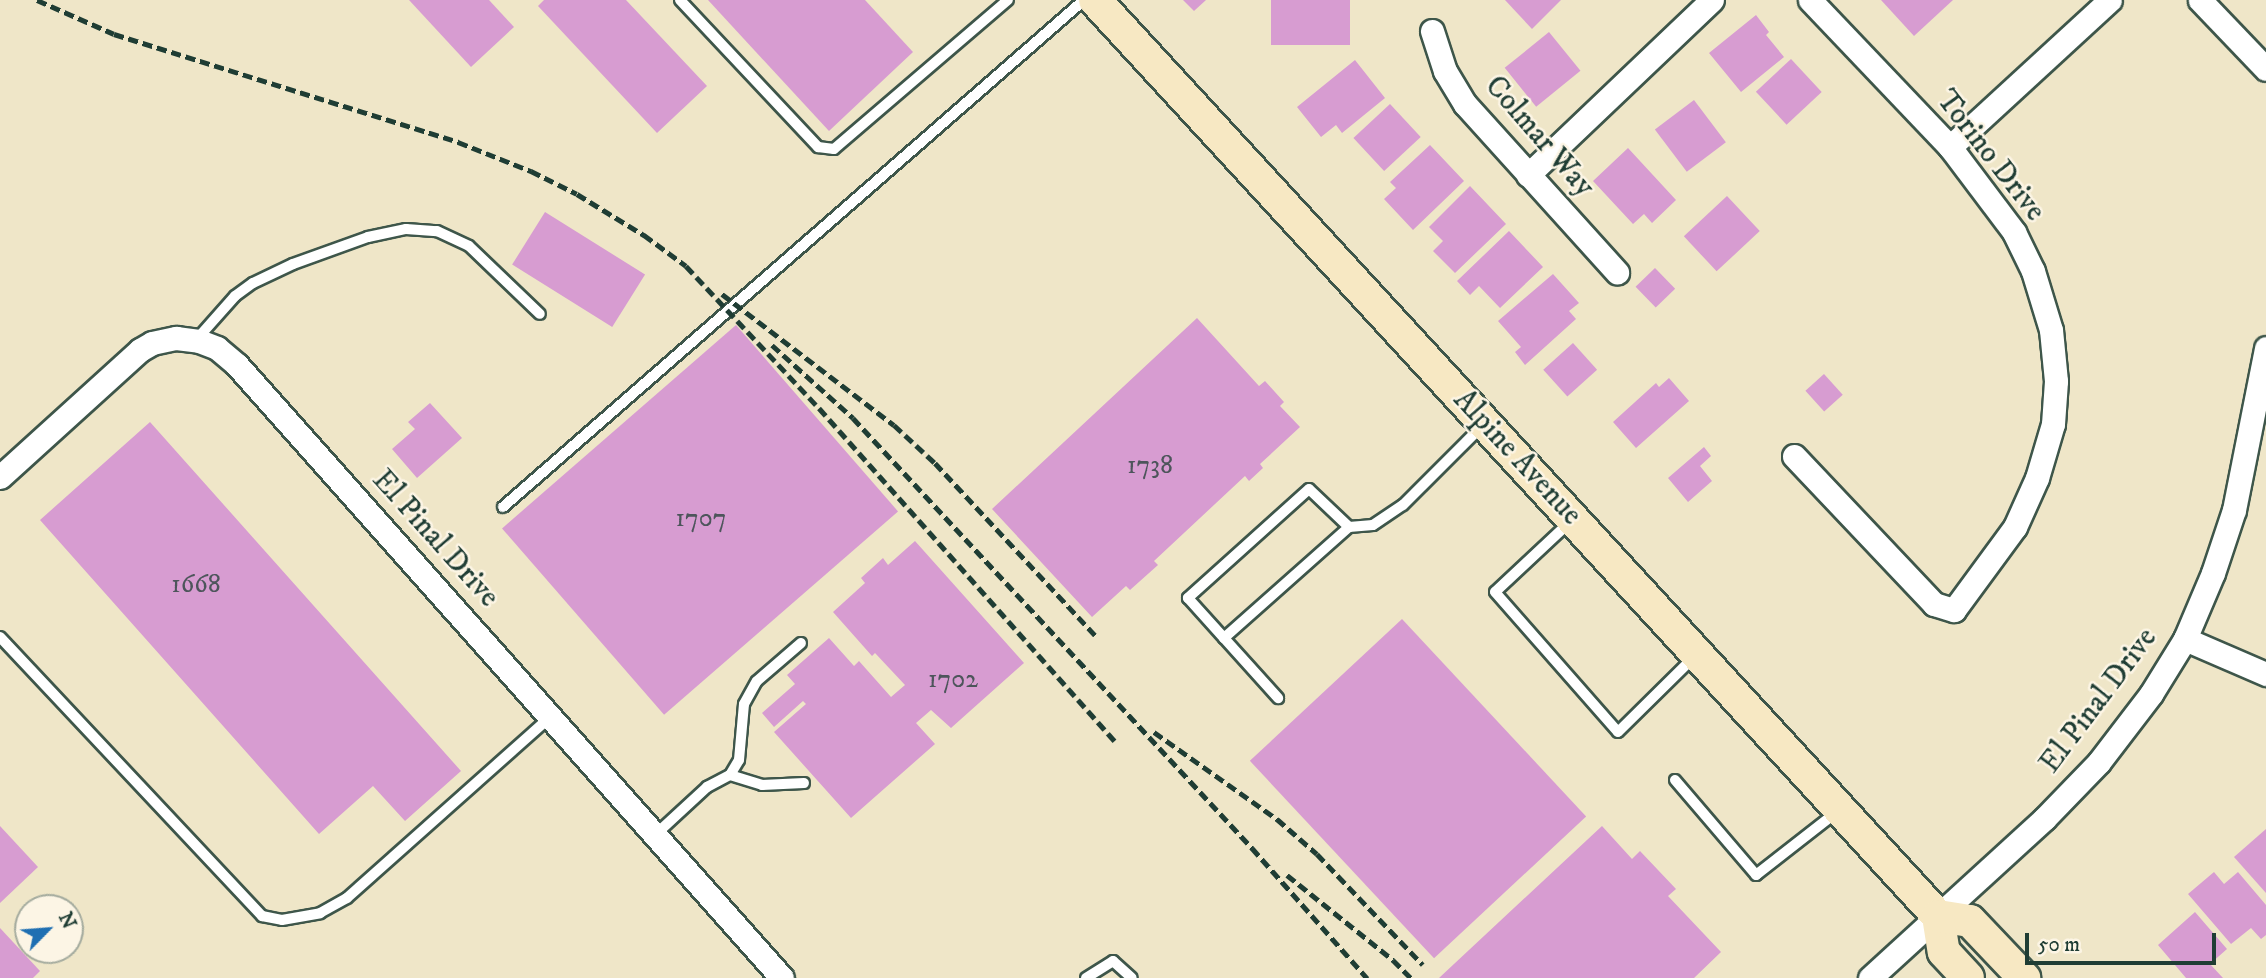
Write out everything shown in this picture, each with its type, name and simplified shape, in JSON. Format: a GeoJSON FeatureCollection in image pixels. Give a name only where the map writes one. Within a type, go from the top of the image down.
{"type":"FeatureCollection","features":[{"type":"Feature","properties":{"kind":"street","name":"Alpine Avenue"},"geometry":{"type":"LineString","coordinates":[[1096,0],[1938,916]]}},
{"type":"Feature","properties":{"kind":"street"},"geometry":{"type":"LineString","coordinates":[[1528,175],[1712,0]]}},
{"type":"Feature","properties":{"kind":"street","name":"Torino Drive"},"geometry":{"type":"LineString","coordinates":[[1794,456],[1934,604],[1954,610],[2015,527],[2031,490],[2053,424],[2056,381],[2051,330],[2034,271],[2014,232],[1950,147],[1810,0]]}},
{"type":"Feature","properties":{"kind":"street"},"geometry":{"type":"LineString","coordinates":[[1950,147],[2110,0]]}},
{"type":"Feature","properties":{"kind":"street"},"geometry":{"type":"LineString","coordinates":[[2200,0],[2266,69]]}},
{"type":"Feature","properties":{"kind":"street","name":"Colmar Way"},"geometry":{"type":"LineString","coordinates":[[1432,31],[1445,71],[1465,104],[1617,272]]}},
{"type":"Feature","properties":{"kind":"street","name":"El Pinal Drive"},"geometry":{"type":"LineString","coordinates":[[0,477],[140,349],[152,343],[176,338],[196,340],[217,348],[237,365],[782,978]]}},
{"type":"Feature","properties":{"kind":"street","name":"El Pinal Drive"},"geometry":{"type":"LineString","coordinates":[[1870,978],[2044,819],[2099,762],[2151,694],[2185,639],[2213,573],[2234,510],[2266,348]]}},
{"type":"Feature","properties":{"kind":"street"},"geometry":{"type":"LineString","coordinates":[[2185,639],[2266,674]]}},
{"type":"Feature","properties":{"kind":"street"},"geometry":{"type":"LineString","coordinates":[[1968,978],[1944,953],[1938,916],[1970,921],[2024,978]]}},
{"type":"Feature","properties":{"kind":"lane"},"geometry":{"type":"LineString","coordinates":[[680,0],[818,147],[834,149],[1007,0]]}},
{"type":"Feature","properties":{"kind":"lane"},"geometry":{"type":"LineString","coordinates":[[503,507],[1084,0]]}},
{"type":"Feature","properties":{"kind":"lane"},"geometry":{"type":"LineString","coordinates":[[196,340],[235,296],[253,283],[293,264],[368,237],[405,229],[437,231],[469,246],[540,314]]}},
{"type":"Feature","properties":{"kind":"lane"},"geometry":{"type":"LineString","coordinates":[[1224,638],[1349,527],[1373,525],[1403,505],[1485,423]]}},
{"type":"Feature","properties":{"kind":"lane"},"geometry":{"type":"LineString","coordinates":[[1278,698],[1188,598],[1309,489],[1349,527]]}},
{"type":"Feature","properties":{"kind":"lane"},"geometry":{"type":"LineString","coordinates":[[1573,519],[1495,592],[1618,732],[1697,654]]}},
{"type":"Feature","properties":{"kind":"lane"},"geometry":{"type":"LineString","coordinates":[[0,637],[262,916],[282,920],[320,913],[347,898],[551,717]]}},
{"type":"Feature","properties":{"kind":"lane"},"geometry":{"type":"LineString","coordinates":[[655,835],[707,787],[730,775],[739,760],[744,704],[757,681],[801,643]]}},
{"type":"Feature","properties":{"kind":"lane"},"geometry":{"type":"LineString","coordinates":[[730,775],[762,785],[804,783]]}},
{"type":"Feature","properties":{"kind":"lane"},"geometry":{"type":"LineString","coordinates":[[1675,780],[1756,875],[1840,809]]}},
{"type":"Feature","properties":{"kind":"lane"},"geometry":{"type":"LineString","coordinates":[[1087,978],[1113,961],[1132,978]]}},
{"type":"Feature","properties":{"kind":"building"},"geometry":{"type":"Polygon","coordinates":[[[409,0],[489,0],[514,27],[471,67],[409,0]]]}},
{"type":"Feature","properties":{"kind":"building"},"geometry":{"type":"Polygon","coordinates":[[[544,0],[626,0],[707,86],[657,133],[538,6],[544,0]]]}},
{"type":"Feature","properties":{"kind":"building"},"geometry":{"type":"Polygon","coordinates":[[[708,0],[865,0],[913,52],[829,131],[708,0]]]}},
{"type":"Feature","properties":{"kind":"building"},"geometry":{"type":"Polygon","coordinates":[[[1183,0],[1206,0],[1194,11],[1183,0]]]}},
{"type":"Feature","properties":{"kind":"building"},"geometry":{"type":"Polygon","coordinates":[[[1271,0],[1350,0],[1350,45],[1271,45],[1271,0]]]}},
{"type":"Feature","properties":{"kind":"building"},"geometry":{"type":"Polygon","coordinates":[[[1505,0],[1561,0],[1532,29],[1505,0]]]}},
{"type":"Feature","properties":{"kind":"building"},"geometry":{"type":"Polygon","coordinates":[[[1881,0],[1953,0],[1914,36],[1881,0]]]}},
{"type":"Feature","properties":{"kind":"building"},"geometry":{"type":"Polygon","coordinates":[[[1756,15],[1769,32],[1766,35],[1784,57],[1741,92],[1709,53],[1756,15]]]}},
{"type":"Feature","properties":{"kind":"building"},"geometry":{"type":"Polygon","coordinates":[[[1549,32],[1580,71],[1536,107],[1505,68],[1549,32]]]}},
{"type":"Feature","properties":{"kind":"building"},"geometry":{"type":"Polygon","coordinates":[[[1791,59],[1822,92],[1787,125],[1756,92],[1791,59]]]}},
{"type":"Feature","properties":{"kind":"building"},"geometry":{"type":"Polygon","coordinates":[[[1355,60],[1385,98],[1342,133],[1336,125],[1321,137],[1297,107],[1355,60]]]}},
{"type":"Feature","properties":{"kind":"building"},"geometry":{"type":"Polygon","coordinates":[[[1694,100],[1726,142],[1687,172],[1655,129],[1694,100]]]}},
{"type":"Feature","properties":{"kind":"building"},"geometry":{"type":"Polygon","coordinates":[[[1390,104],[1421,137],[1384,171],[1353,138],[1390,104]]]}},
{"type":"Feature","properties":{"kind":"building"},"geometry":{"type":"Polygon","coordinates":[[[1430,145],[1464,181],[1413,230],[1384,199],[1396,188],[1390,182],[1430,145]]]}},
{"type":"Feature","properties":{"kind":"building"},"geometry":{"type":"Polygon","coordinates":[[[1628,148],[1676,200],[1652,223],[1644,214],[1633,224],[1593,181],[1628,148]]]}},
{"type":"Feature","properties":{"kind":"building"},"geometry":{"type":"Polygon","coordinates":[[[1470,186],[1506,224],[1455,273],[1433,251],[1443,241],[1429,227],[1470,186]]]}},
{"type":"Feature","properties":{"kind":"building"},"geometry":{"type":"Polygon","coordinates":[[[1727,196],[1760,231],[1717,271],[1684,236],[1727,196]]]}},
{"type":"Feature","properties":{"kind":"building"},"geometry":{"type":"Polygon","coordinates":[[[545,212],[645,275],[612,327],[512,265],[545,212]]]}},
{"type":"Feature","properties":{"kind":"building"},"geometry":{"type":"Polygon","coordinates":[[[1509,231],[1543,267],[1500,308],[1479,286],[1470,295],[1457,281],[1509,231]]]}},
{"type":"Feature","properties":{"kind":"building"},"geometry":{"type":"Polygon","coordinates":[[[1655,268],[1675,289],[1656,308],[1636,287],[1655,268]]]}},
{"type":"Feature","properties":{"kind":"building"},"geometry":{"type":"Polygon","coordinates":[[[1553,274],[1579,303],[1569,311],[1576,319],[1525,365],[1515,352],[1521,347],[1498,321],[1553,274]]]}},
{"type":"Feature","properties":{"kind":"building"},"geometry":{"type":"Polygon","coordinates":[[[1197,318],[1259,386],[1265,381],[1284,402],[1280,406],[1300,427],[1260,464],[1263,468],[1249,481],[1245,476],[1154,561],[1158,565],[1130,590],[1126,586],[1092,617],[992,509],[1197,318]]]}},
{"type":"Feature","properties":{"kind":"building"},"geometry":{"type":"Polygon","coordinates":[[[736,325],[898,511],[664,715],[502,528],[736,325]]]}},
{"type":"Feature","properties":{"kind":"building"},"geometry":{"type":"Polygon","coordinates":[[[1573,343],[1597,370],[1567,397],[1543,370],[1573,343]]]}},
{"type":"Feature","properties":{"kind":"building"},"geometry":{"type":"Polygon","coordinates":[[[1824,374],[1843,395],[1824,412],[1805,391],[1824,374]]]}},
{"type":"Feature","properties":{"kind":"building"},"geometry":{"type":"Polygon","coordinates":[[[1669,378],[1689,401],[1636,448],[1613,422],[1656,383],[1659,387],[1669,378]]]}},
{"type":"Feature","properties":{"kind":"building"},"geometry":{"type":"Polygon","coordinates":[[[430,403],[462,438],[417,478],[392,449],[415,429],[408,422],[430,403]]]}},
{"type":"Feature","properties":{"kind":"building"},"geometry":{"type":"Polygon","coordinates":[[[150,422],[461,771],[405,821],[373,786],[319,834],[40,520],[150,422]]]}},
{"type":"Feature","properties":{"kind":"building"},"geometry":{"type":"Polygon","coordinates":[[[1704,447],[1711,456],[1700,466],[1712,481],[1688,502],[1668,478],[1704,447]]]}},
{"type":"Feature","properties":{"kind":"building"},"geometry":{"type":"Polygon","coordinates":[[[915,541],[1024,663],[951,728],[931,710],[916,723],[935,744],[851,818],[774,732],[806,704],[803,701],[774,727],[762,713],[795,684],[787,675],[829,638],[854,666],[859,661],[891,697],[905,685],[875,653],[872,656],[833,612],[865,583],[861,578],[883,558],[888,565],[915,541]]]}},
{"type":"Feature","properties":{"kind":"building"},"geometry":{"type":"Polygon","coordinates":[[[1402,619],[1586,816],[1434,958],[1250,761],[1402,619]]]}},
{"type":"Feature","properties":{"kind":"building"},"geometry":{"type":"Polygon","coordinates":[[[0,826],[38,867],[0,903],[0,826]]]}},
{"type":"Feature","properties":{"kind":"building"},"geometry":{"type":"Polygon","coordinates":[[[1602,826],[1632,859],[1640,851],[1676,889],[1668,896],[1721,952],[1694,978],[1439,978],[1602,826]]]}},
{"type":"Feature","properties":{"kind":"building"},"geometry":{"type":"Polygon","coordinates":[[[2266,829],[2266,893],[2234,857],[2266,829]]]}},
{"type":"Feature","properties":{"kind":"building"},"geometry":{"type":"Polygon","coordinates":[[[2214,872],[2224,884],[2238,872],[2266,905],[2266,935],[2261,939],[2251,928],[2231,944],[2188,894],[2214,872]]]}},
{"type":"Feature","properties":{"kind":"building"},"geometry":{"type":"Polygon","coordinates":[[[2195,912],[2227,949],[2210,964],[2223,978],[2186,978],[2158,945],[2195,912]]]}},
{"type":"Feature","properties":{"kind":"building"},"geometry":{"type":"Polygon","coordinates":[[[0,928],[14,943],[14,964],[33,964],[40,971],[33,978],[0,978],[0,928]]]}},
{"type":"Feature","properties":{"kind":"railway"},"geometry":{"type":"LineString","coordinates":[[37,0],[114,34],[458,142],[531,171],[577,194],[644,235],[686,266],[819,408],[1116,742]]}},
{"type":"Feature","properties":{"kind":"railway"},"geometry":{"type":"LineString","coordinates":[[722,294],[894,425],[935,463],[1095,635]]}},
{"type":"Feature","properties":{"kind":"railway"},"geometry":{"type":"LineString","coordinates":[[772,345],[853,418],[1252,848],[1367,978]]}},
{"type":"Feature","properties":{"kind":"railway"},"geometry":{"type":"LineString","coordinates":[[1154,732],[1277,819],[1317,854],[1423,965]]}},
{"type":"Feature","properties":{"kind":"railway"},"geometry":{"type":"LineString","coordinates":[[1287,875],[1393,960],[1411,978]]}}]}
